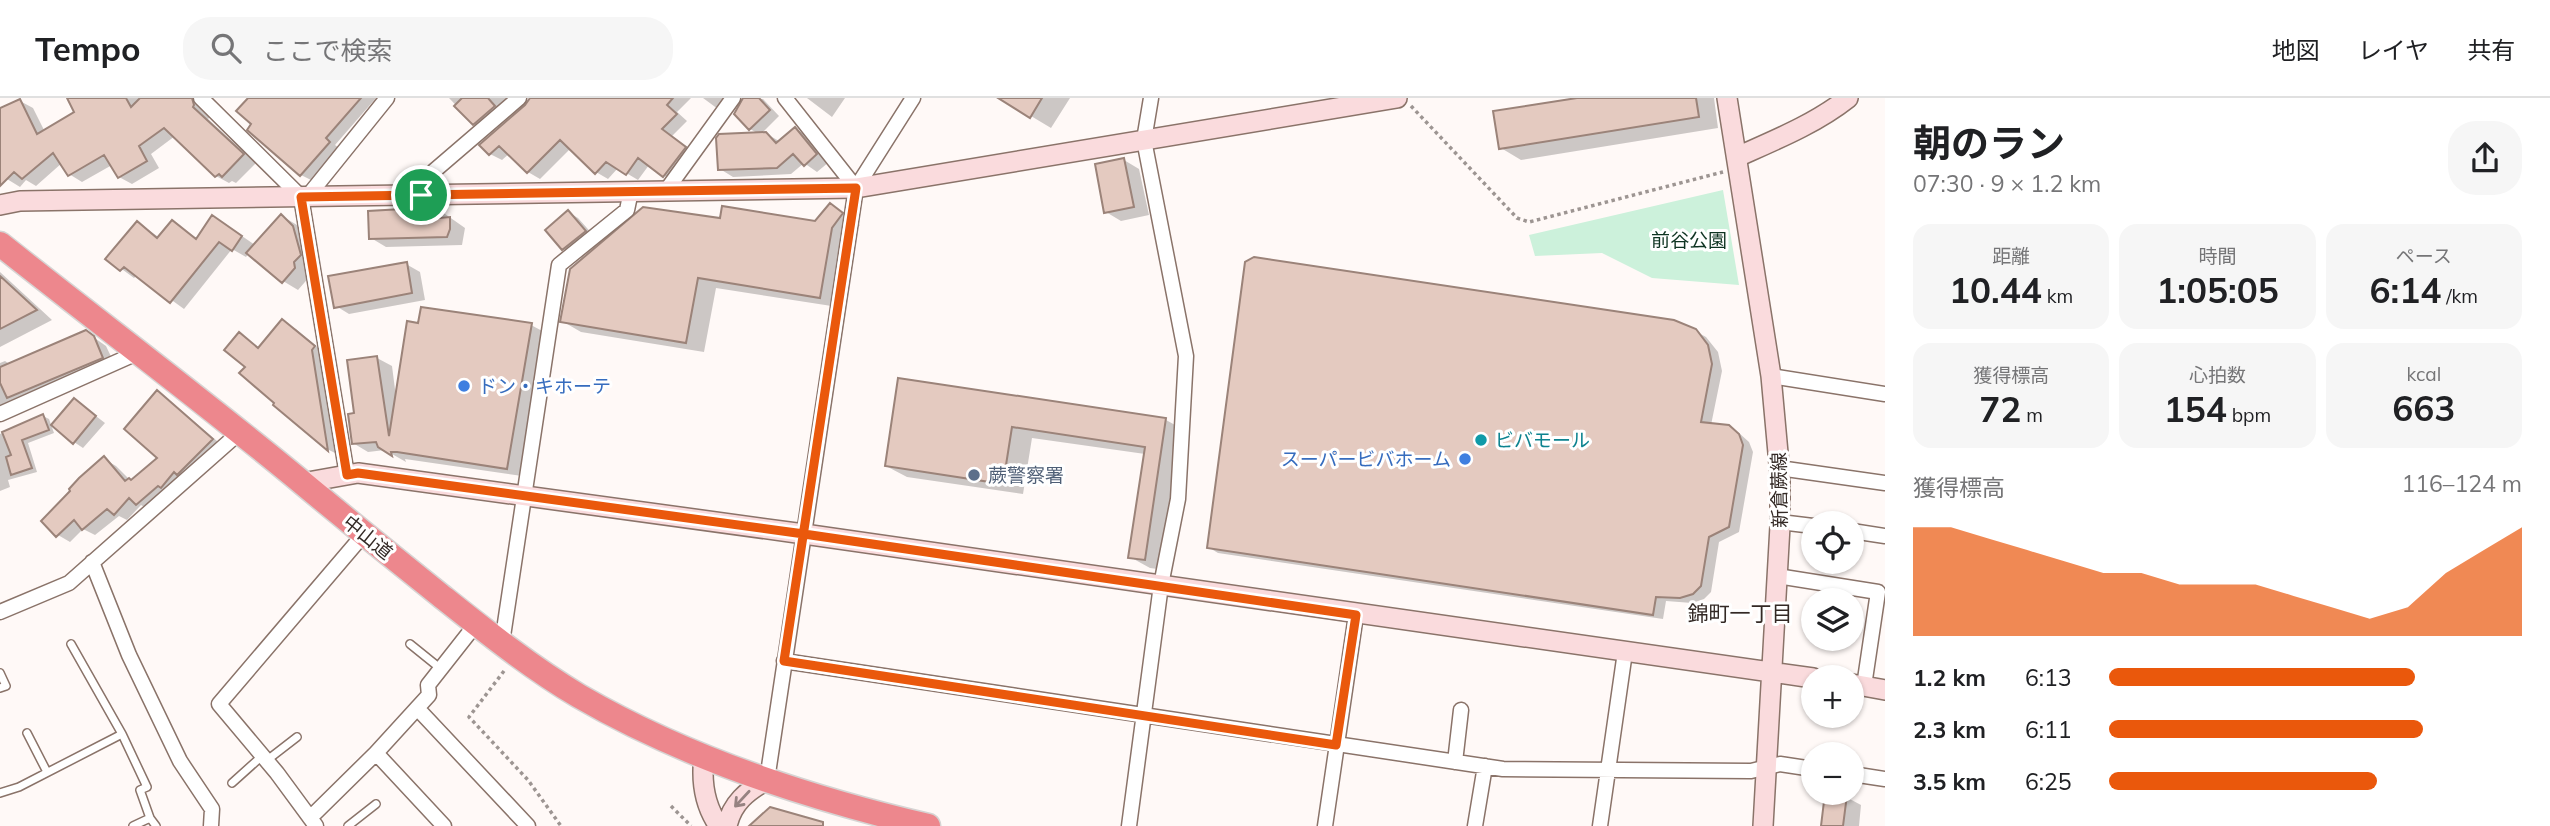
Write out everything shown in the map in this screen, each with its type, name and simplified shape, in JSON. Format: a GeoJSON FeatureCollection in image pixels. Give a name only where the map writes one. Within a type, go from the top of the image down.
{"type":"FeatureCollection","features":[{"type":"Feature","properties":{"kind":"highway","name":"中山道"},"geometry":{"type":"LineString","coordinates":[[0,244],[240,432],[476,624],[578,695],[638,727],[767,780],[854,809],[928,826]]}},
{"type":"Feature","properties":{"kind":"street"},"geometry":{"type":"LineString","coordinates":[[201,98],[304,196],[347,475]]}},
{"type":"Feature","properties":{"kind":"street"},"geometry":{"type":"LineString","coordinates":[[214,111],[225,98]]}},
{"type":"Feature","properties":{"kind":"street"},"geometry":{"type":"LineString","coordinates":[[304,196],[387,98]]}},
{"type":"Feature","properties":{"kind":"street"},"geometry":{"type":"LineString","coordinates":[[665,192],[733,98]]}},
{"type":"Feature","properties":{"kind":"street"},"geometry":{"type":"LineString","coordinates":[[785,98],[856,188]]}},
{"type":"Feature","properties":{"kind":"street"},"geometry":{"type":"LineString","coordinates":[[727,826],[732,809],[741,798],[767,780],[856,188],[913,98]]}},
{"type":"Feature","properties":{"kind":"street"},"geometry":{"type":"LineString","coordinates":[[1129,826],[1161,585],[1178,499],[1186,356],[1144,141],[1151,98]]}},
{"type":"Feature","properties":{"kind":"street"},"geometry":{"type":"LineString","coordinates":[[0,205],[20,201],[856,188],[1393,98]]}},
{"type":"Feature","properties":{"kind":"street","name":"新倉蕨線"},"geometry":{"type":"LineString","coordinates":[[1728,98],[1771,376],[1779,468],[1780,522],[1763,826]]}},
{"type":"Feature","properties":{"kind":"street"},"geometry":{"type":"LineString","coordinates":[[1737,163],[1834,109],[1848,98]]}},
{"type":"Feature","properties":{"kind":"street"},"geometry":{"type":"LineString","coordinates":[[421,195],[427,177],[510,101]]}},
{"type":"Feature","properties":{"kind":"street"},"geometry":{"type":"LineString","coordinates":[[502,643],[559,265],[627,210],[631,191]]}},
{"type":"Feature","properties":{"kind":"street"},"geometry":{"type":"LineString","coordinates":[[0,414],[137,353]]}},
{"type":"Feature","properties":{"kind":"street"},"geometry":{"type":"LineString","coordinates":[[1771,376],[1885,394]]}},
{"type":"Feature","properties":{"kind":"street"},"geometry":{"type":"LineString","coordinates":[[0,612],[69,583],[240,432]]}},
{"type":"Feature","properties":{"kind":"street"},"geometry":{"type":"LineString","coordinates":[[1779,468],[1885,483]]}},
{"type":"Feature","properties":{"kind":"street"},"geometry":{"type":"LineString","coordinates":[[302,483],[358,473],[1801,676]]}},
{"type":"Feature","properties":{"kind":"street"},"geometry":{"type":"LineString","coordinates":[[1780,522],[1801,525]]}},
{"type":"Feature","properties":{"kind":"street"},"geometry":{"type":"LineString","coordinates":[[1864,533],[1885,536]]}},
{"type":"Feature","properties":{"kind":"street"},"geometry":{"type":"LineString","coordinates":[[364,534],[219,704],[313,822],[429,695],[428,685],[476,624]]}},
{"type":"Feature","properties":{"kind":"street"},"geometry":{"type":"LineString","coordinates":[[92,562],[129,655],[174,749],[212,808],[211,826]]}},
{"type":"Feature","properties":{"kind":"street"},"geometry":{"type":"LineString","coordinates":[[1777,576],[1878,592],[1862,665]]}},
{"type":"Feature","properties":{"kind":"street"},"geometry":{"type":"LineString","coordinates":[[1325,826],[1356,615]]}},
{"type":"Feature","properties":{"kind":"street"},"geometry":{"type":"LineString","coordinates":[[1600,826],[1625,652]]}},
{"type":"Feature","properties":{"kind":"street"},"geometry":{"type":"LineString","coordinates":[[784,661],[1503,769],[1751,771],[1780,764],[1801,767]]}},
{"type":"Feature","properties":{"kind":"street"},"geometry":{"type":"LineString","coordinates":[[1864,686],[1885,690]]}},
{"type":"Feature","properties":{"kind":"street"},"geometry":{"type":"LineString","coordinates":[[416,708],[528,826]]}},
{"type":"Feature","properties":{"kind":"street"},"geometry":{"type":"LineString","coordinates":[[1455,762],[1461,710]]}},
{"type":"Feature","properties":{"kind":"street"},"geometry":{"type":"LineString","coordinates":[[376,753],[444,826]]}},
{"type":"Feature","properties":{"kind":"street"},"geometry":{"type":"LineString","coordinates":[[704,756],[702,773],[706,802],[719,826]]}},
{"type":"Feature","properties":{"kind":"street"},"geometry":{"type":"LineString","coordinates":[[1475,826],[1485,766]]}},
{"type":"Feature","properties":{"kind":"street"},"geometry":{"type":"LineString","coordinates":[[1864,776],[1885,779]]}},
{"type":"Feature","properties":{"kind":"lane"},"geometry":{"type":"LineString","coordinates":[[71,644],[122,734],[147,787],[140,790],[150,818],[156,826]]}},
{"type":"Feature","properties":{"kind":"lane"},"geometry":{"type":"LineString","coordinates":[[410,644],[441,669]]}},
{"type":"Feature","properties":{"kind":"lane"},"geometry":{"type":"LineString","coordinates":[[0,673],[6,686],[0,688]]}},
{"type":"Feature","properties":{"kind":"lane"},"geometry":{"type":"LineString","coordinates":[[27,733],[47,772]]}},
{"type":"Feature","properties":{"kind":"lane"},"geometry":{"type":"LineString","coordinates":[[0,793],[122,734]]}},
{"type":"Feature","properties":{"kind":"lane"},"geometry":{"type":"LineString","coordinates":[[232,783],[297,737]]}},
{"type":"Feature","properties":{"kind":"lane"},"geometry":{"type":"LineString","coordinates":[[348,826],[376,804]]}},
{"type":"Feature","properties":{"kind":"lane"},"geometry":{"type":"LineString","coordinates":[[133,826],[150,818]]}},
{"type":"Feature","properties":{"kind":"path"},"geometry":{"type":"LineString","coordinates":[[1393,98],[1517,218],[1529,222],[1737,163]]}},
{"type":"Feature","properties":{"kind":"path"},"geometry":{"type":"LineString","coordinates":[[504,670],[469,717],[528,780],[561,826]]}},
{"type":"Feature","properties":{"kind":"path"},"geometry":{"type":"LineString","coordinates":[[671,806],[691,826]]}},
{"type":"Feature","properties":{"kind":"green space","name":"前谷公園"},"geometry":{"type":"Polygon","coordinates":[[[1723,190],[1739,285],[1652,278],[1602,253],[1535,256],[1529,235],[1723,190]]]}},
{"type":"Feature","properties":{"kind":"building"},"geometry":{"type":"Polygon","coordinates":[[[67,98],[126,98],[131,107],[140,98],[192,98],[193,107],[244,154],[222,177],[219,174],[215,177],[164,128],[139,146],[147,161],[118,178],[104,155],[68,176],[53,153],[22,179],[14,172],[0,186],[0,108],[20,99],[37,134],[74,112],[67,98]]]}},
{"type":"Feature","properties":{"kind":"building"},"geometry":{"type":"Polygon","coordinates":[[[248,98],[361,98],[326,138],[330,142],[300,176],[247,130],[251,124],[236,111],[248,98]]]}},
{"type":"Feature","properties":{"kind":"building"},"geometry":{"type":"Polygon","coordinates":[[[462,98],[488,98],[495,106],[473,125],[454,106],[462,98]]]}},
{"type":"Feature","properties":{"kind":"building"},"geometry":{"type":"Polygon","coordinates":[[[530,98],[673,98],[667,105],[677,114],[662,129],[686,147],[663,177],[638,158],[626,175],[606,162],[595,174],[560,140],[527,173],[499,146],[489,155],[479,145],[530,98]]]}},
{"type":"Feature","properties":{"kind":"building"},"geometry":{"type":"Polygon","coordinates":[[[743,98],[759,98],[770,110],[749,130],[734,114],[743,98]]]}},
{"type":"Feature","properties":{"kind":"building"},"geometry":{"type":"Polygon","coordinates":[[[998,98],[1042,98],[1030,118],[998,98]]]}},
{"type":"Feature","properties":{"kind":"building"},"geometry":{"type":"Polygon","coordinates":[[[1577,98],[1696,98],[1699,117],[1499,149],[1493,111],[1577,98]]]}},
{"type":"Feature","properties":{"kind":"building"},"geometry":{"type":"Polygon","coordinates":[[[795,127],[817,154],[804,166],[793,154],[777,168],[718,170],[716,138],[719,134],[766,132],[776,143],[795,127]]]}},
{"type":"Feature","properties":{"kind":"building"},"geometry":{"type":"Polygon","coordinates":[[[1124,158],[1134,207],[1104,213],[1095,164],[1124,158]]]}},
{"type":"Feature","properties":{"kind":"building"},"geometry":{"type":"Polygon","coordinates":[[[830,203],[843,213],[832,228],[820,298],[698,278],[686,343],[560,322],[570,269],[643,207],[720,218],[722,206],[815,221],[830,203]]]}},
{"type":"Feature","properties":{"kind":"building"},"geometry":{"type":"Polygon","coordinates":[[[438,207],[440,218],[450,217],[447,237],[369,239],[368,211],[438,207]]]}},
{"type":"Feature","properties":{"kind":"building"},"geometry":{"type":"Polygon","coordinates":[[[568,210],[586,231],[562,250],[545,230],[568,210]]]}},
{"type":"Feature","properties":{"kind":"building"},"geometry":{"type":"Polygon","coordinates":[[[281,214],[293,226],[301,255],[294,262],[295,268],[282,283],[246,253],[281,214]]]}},
{"type":"Feature","properties":{"kind":"building"},"geometry":{"type":"Polygon","coordinates":[[[212,215],[242,236],[232,251],[219,242],[170,303],[124,267],[120,271],[105,259],[137,221],[157,238],[172,220],[196,239],[212,215]]]}},
{"type":"Feature","properties":{"kind":"building","name":"ビバモール"},"geometry":{"type":"Polygon","coordinates":[[[1254,257],[1674,320],[1696,329],[1708,345],[1712,364],[1701,422],[1729,425],[1739,434],[1743,445],[1729,527],[1709,537],[1701,586],[1693,594],[1680,598],[1656,597],[1653,615],[1207,548],[1245,262],[1254,257]]]}},
{"type":"Feature","properties":{"kind":"building"},"geometry":{"type":"Polygon","coordinates":[[[407,262],[412,293],[334,308],[328,276],[407,262]]]}},
{"type":"Feature","properties":{"kind":"building"},"geometry":{"type":"Polygon","coordinates":[[[0,276],[37,310],[0,329],[0,276]]]}},
{"type":"Feature","properties":{"kind":"building"},"geometry":{"type":"Polygon","coordinates":[[[421,307],[532,323],[507,469],[397,452],[391,452],[392,456],[378,447],[376,442],[352,444],[348,414],[354,413],[347,360],[377,356],[389,436],[407,321],[418,323],[421,307]]]}},
{"type":"Feature","properties":{"kind":"building"},"geometry":{"type":"Polygon","coordinates":[[[282,319],[315,346],[312,350],[328,451],[239,373],[245,367],[224,350],[239,332],[258,348],[282,319]]]}},
{"type":"Feature","properties":{"kind":"building"},"geometry":{"type":"Polygon","coordinates":[[[86,330],[94,336],[103,358],[7,398],[0,383],[0,367],[86,330]]]}},
{"type":"Feature","properties":{"kind":"building","name":"蕨警察署"},"geometry":{"type":"Polygon","coordinates":[[[898,378],[1166,418],[1145,560],[1128,558],[1145,447],[1012,427],[1003,484],[885,466],[898,378]]]}},
{"type":"Feature","properties":{"kind":"building"},"geometry":{"type":"Polygon","coordinates":[[[157,390],[213,439],[177,475],[174,472],[161,488],[158,486],[136,505],[129,498],[114,515],[107,509],[82,530],[74,520],[56,537],[41,521],[79,478],[104,456],[125,481],[129,478],[131,480],[157,458],[124,429],[157,390]]]}},
{"type":"Feature","properties":{"kind":"building"},"geometry":{"type":"Polygon","coordinates":[[[74,398],[96,416],[73,444],[51,425],[74,398]]]}},
{"type":"Feature","properties":{"kind":"building"},"geometry":{"type":"Polygon","coordinates":[[[43,414],[49,430],[22,440],[32,468],[11,475],[6,457],[11,455],[2,432],[43,414]]]}},
{"type":"Feature","properties":{"kind":"building"},"geometry":{"type":"Polygon","coordinates":[[[1824,805],[1846,805],[1843,826],[1821,826],[1824,805]]]}},
{"type":"Feature","properties":{"kind":"building"},"geometry":{"type":"Polygon","coordinates":[[[770,807],[823,822],[823,826],[749,826],[770,807]]]}},
{"type":"Feature","properties":{"kind":"place","name":"ドン・キホーテ"},"geometry":{"type":"Point","coordinates":[464,386]}},
{"type":"Feature","properties":{"kind":"place","name":"ビバモール"},"geometry":{"type":"Point","coordinates":[1481,440]}},
{"type":"Feature","properties":{"kind":"place","name":"スーパービバホーム"},"geometry":{"type":"Point","coordinates":[1465,459]}},
{"type":"Feature","properties":{"kind":"place","name":"蕨警察署"},"geometry":{"type":"Point","coordinates":[974,475]}},
{"type":"Feature","properties":{"kind":"district","name":"錦町一丁目"},"geometry":{"type":"Point","coordinates":[1740,614]}},
{"type":"Feature","properties":{"kind":"route"},"geometry":{"type":"LineString","coordinates":[[421,195],[301,197],[347,475],[358,473],[804,534],[1356,615],[1336,745],[784,661],[804,534],[856,188],[421,195]]}}]}
